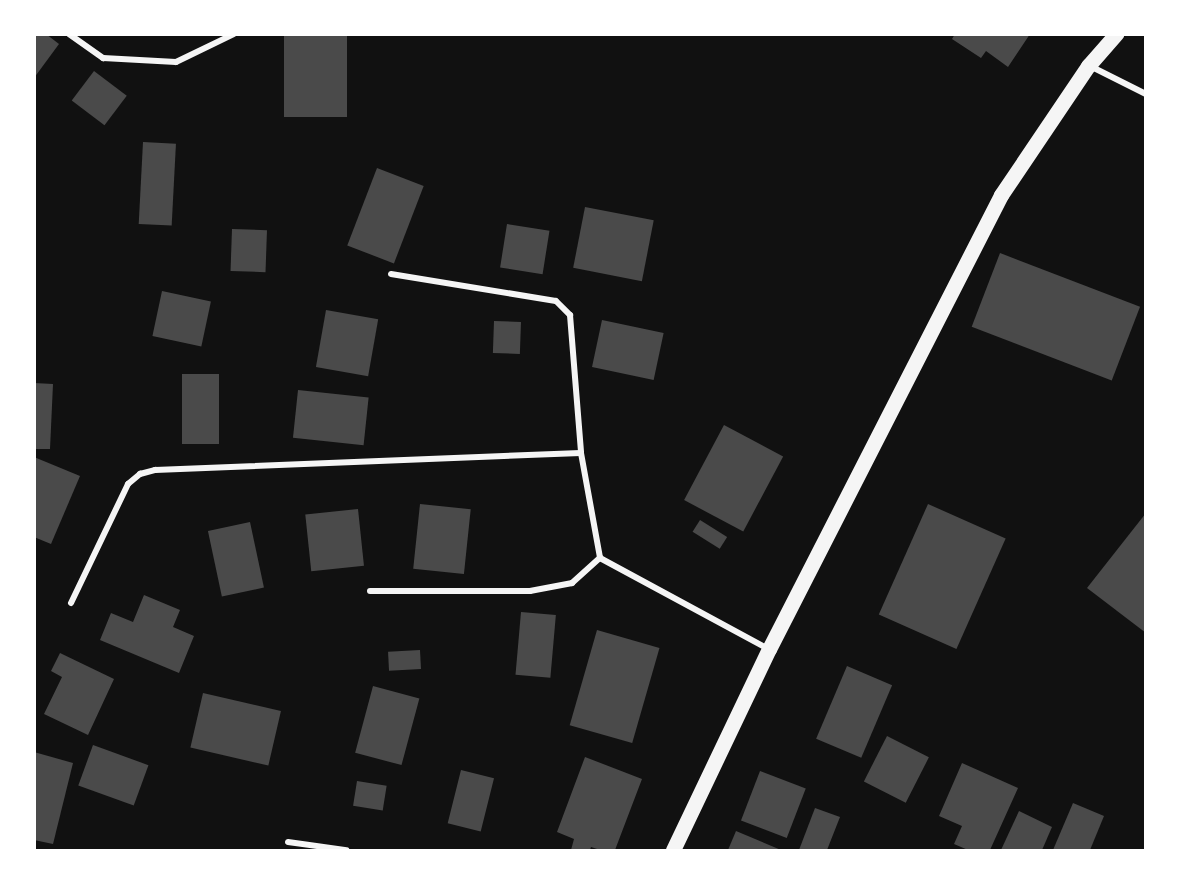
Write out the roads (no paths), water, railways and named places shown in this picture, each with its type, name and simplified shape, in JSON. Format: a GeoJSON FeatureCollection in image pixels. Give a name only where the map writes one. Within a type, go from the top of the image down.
{"type":"FeatureCollection","features":[{"type":"Feature","properties":{"kind":"main road"},"geometry":{"type":"LineString","coordinates":[[673,850],[769,649],[1000,195],[1088,66],[1116,34]]}},
{"type":"Feature","properties":{"kind":"street"},"geometry":{"type":"LineString","coordinates":[[69,34],[103,58],[176,62],[234,34]]}},
{"type":"Feature","properties":{"kind":"street"},"geometry":{"type":"LineString","coordinates":[[1088,66],[1146,94]]}},
{"type":"Feature","properties":{"kind":"street"},"geometry":{"type":"LineString","coordinates":[[391,274],[556,301],[570,315],[581,453],[600,558]]}},
{"type":"Feature","properties":{"kind":"street"},"geometry":{"type":"LineString","coordinates":[[71,603],[128,484],[140,474],[166,470],[581,453]]}},
{"type":"Feature","properties":{"kind":"street"},"geometry":{"type":"LineString","coordinates":[[600,558],[769,649]]}},
{"type":"Feature","properties":{"kind":"street"},"geometry":{"type":"LineString","coordinates":[[370,591],[530,591],[572,582],[600,558]]}},
{"type":"Feature","properties":{"kind":"street"},"geometry":{"type":"LineString","coordinates":[[288,842],[346,850]]}}]}
